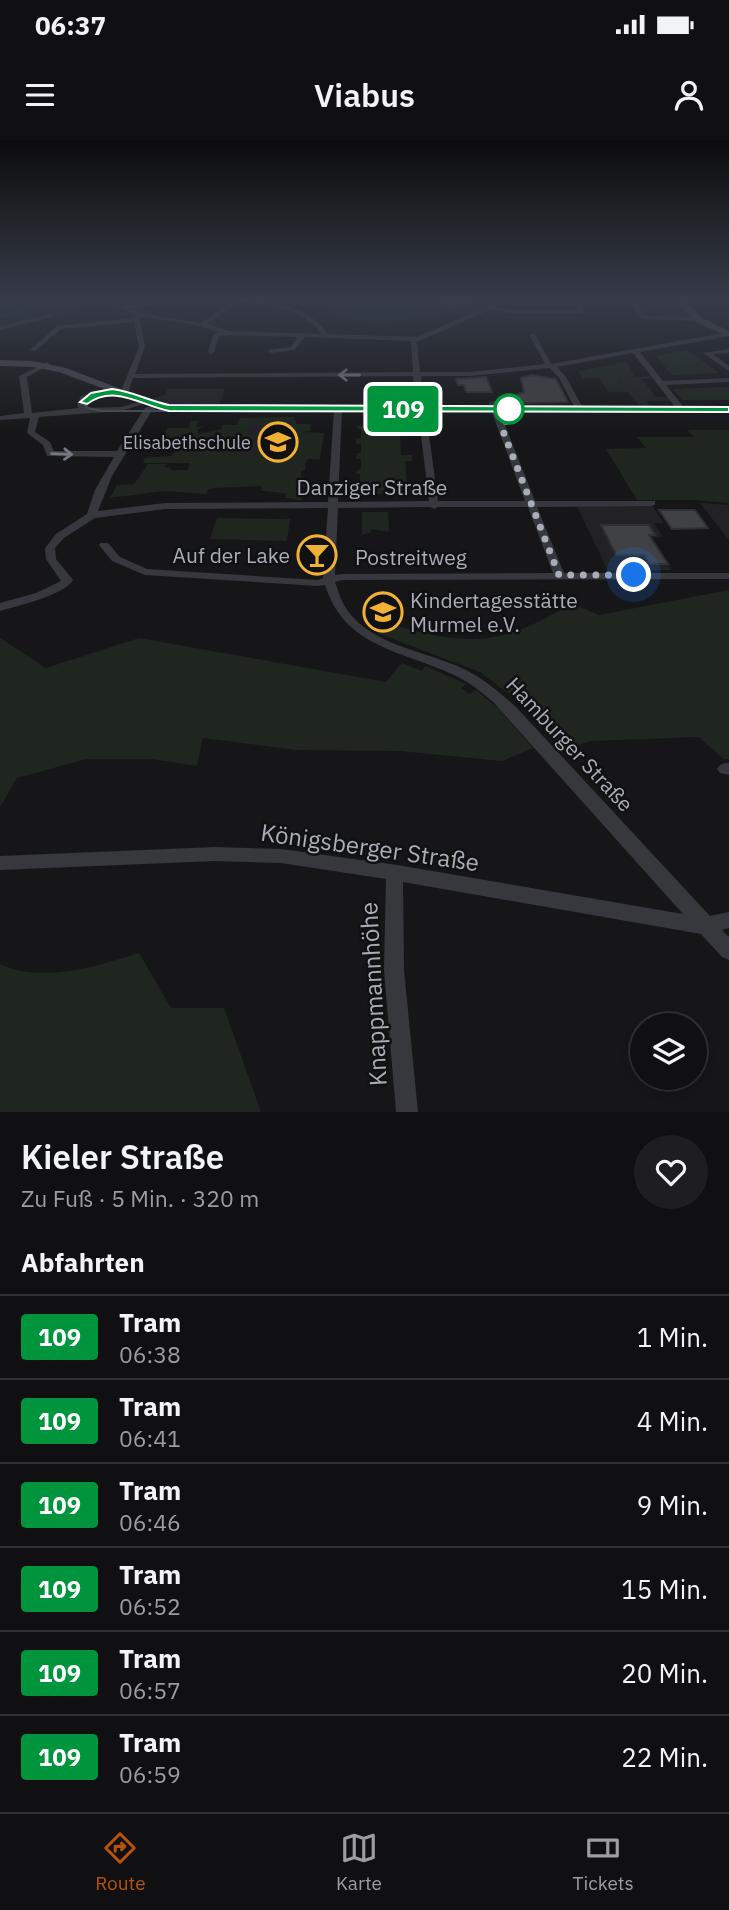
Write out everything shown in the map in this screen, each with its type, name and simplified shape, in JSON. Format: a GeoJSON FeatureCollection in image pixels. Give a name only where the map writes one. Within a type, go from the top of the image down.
{"type":"FeatureCollection","features":[{"type":"Feature","properties":{"kind":"main road"},"geometry":{"type":"LineString","coordinates":[[0,363],[47,364],[123,384],[149,405],[420,410],[729,410]]}},
{"type":"Feature","properties":{"kind":"street"},"geometry":{"type":"LineString","coordinates":[[19,362],[39,344]]}},
{"type":"Feature","properties":{"kind":"street"},"geometry":{"type":"LineString","coordinates":[[123,384],[141,344]]}},
{"type":"Feature","properties":{"kind":"street"},"geometry":{"type":"LineString","coordinates":[[211,352],[213,344]]}},
{"type":"Feature","properties":{"kind":"street"},"geometry":{"type":"LineString","coordinates":[[271,351],[293,349],[296,344]]}},
{"type":"Feature","properties":{"kind":"street"},"geometry":{"type":"LineString","coordinates":[[414,344],[420,410]]}},
{"type":"Feature","properties":{"kind":"street"},"geometry":{"type":"LineString","coordinates":[[538,344],[551,366],[562,377],[580,410]]}},
{"type":"Feature","properties":{"kind":"street"},"geometry":{"type":"LineString","coordinates":[[85,410],[81,405],[84,398],[123,384],[470,374],[551,366],[670,344]]}},
{"type":"Feature","properties":{"kind":"street"},"geometry":{"type":"LineString","coordinates":[[635,351],[682,410]]}},
{"type":"Feature","properties":{"kind":"street"},"geometry":{"type":"LineString","coordinates":[[729,351],[706,352],[729,369]]}},
{"type":"Feature","properties":{"kind":"street"},"geometry":{"type":"LineString","coordinates":[[47,364],[23,376],[31,415],[31,433],[47,444],[50,454],[122,454]]}},
{"type":"Feature","properties":{"kind":"street"},"geometry":{"type":"LineString","coordinates":[[661,383],[729,380]]}},
{"type":"Feature","properties":{"kind":"street"},"geometry":{"type":"LineString","coordinates":[[0,418],[149,405],[95,503],[92,515],[60,536],[50,548],[51,559],[67,580],[66,583],[40,595],[0,607]]}},
{"type":"Feature","properties":{"kind":"street","name":"Hamburger Straße"},"geometry":{"type":"LineString","coordinates":[[338,409],[329,580],[335,601],[345,617],[366,635],[393,648],[457,671],[486,688],[505,705],[729,951]]}},
{"type":"Feature","properties":{"kind":"street"},"geometry":{"type":"LineString","coordinates":[[495,410],[559,575]]}},
{"type":"Feature","properties":{"kind":"street"},"geometry":{"type":"LineString","coordinates":[[425,435],[434,506]]}},
{"type":"Feature","properties":{"kind":"street","name":"Danziger Straße"},"geometry":{"type":"LineString","coordinates":[[92,515],[165,506],[652,503]]}},
{"type":"Feature","properties":{"kind":"street","name":"Postreitweg"},"geometry":{"type":"LineString","coordinates":[[104,545],[116,559],[155,573],[318,583],[342,577],[729,576]]}},
{"type":"Feature","properties":{"kind":"street","name":"Königsberger Straße"},"geometry":{"type":"LineString","coordinates":[[0,863],[245,854],[397,873],[706,926],[729,920]]}},
{"type":"Feature","properties":{"kind":"street","name":"Knappmannhöhe"},"geometry":{"type":"LineString","coordinates":[[397,873],[394,881],[394,970],[407,1112]]}},
{"type":"Feature","properties":{"kind":"shaded area"},"geometry":{"type":"Polygon","coordinates":[[[687,350],[719,373],[672,375],[656,356],[687,350]]]}},
{"type":"Feature","properties":{"kind":"shaded area"},"geometry":{"type":"Polygon","coordinates":[[[626,362],[635,377],[618,379],[630,392],[608,392],[600,378],[582,378],[578,371],[626,362]]]}},
{"type":"Feature","properties":{"kind":"shaded area"},"geometry":{"type":"Polygon","coordinates":[[[652,378],[642,379],[656,397],[668,397],[671,401],[647,401],[649,406],[639,406],[619,379],[652,378]]]}},
{"type":"Feature","properties":{"kind":"shaded area"},"geometry":{"type":"Polygon","coordinates":[[[729,387],[729,400],[682,400],[673,389],[729,387]]]}},
{"type":"Feature","properties":{"kind":"shaded area"},"geometry":{"type":"Polygon","coordinates":[[[167,389],[225,389],[219,406],[174,406],[148,400],[167,394],[167,389]]]}},
{"type":"Feature","properties":{"kind":"shaded area"},"geometry":{"type":"Polygon","coordinates":[[[294,417],[297,424],[311,424],[310,431],[299,432],[324,433],[320,459],[308,459],[306,470],[301,472],[301,476],[309,479],[302,489],[304,491],[301,500],[286,498],[286,494],[261,491],[262,486],[208,489],[207,494],[164,491],[110,498],[117,485],[134,484],[148,464],[166,464],[164,467],[171,468],[170,470],[188,470],[190,463],[143,463],[145,458],[139,458],[171,456],[183,443],[177,442],[179,439],[162,437],[168,428],[188,428],[191,421],[198,421],[197,427],[204,426],[198,429],[198,434],[222,429],[222,425],[237,425],[240,418],[294,417]],[[249,425],[241,458],[255,458],[261,434],[265,433],[267,425],[249,425]]]}},
{"type":"Feature","properties":{"kind":"shaded area","name":"Elisabethschule"},"geometry":{"type":"Polygon","coordinates":[[[240,424],[300,425],[299,432],[324,433],[320,459],[229,458],[240,424]]]}},
{"type":"Feature","properties":{"kind":"shaded area"},"geometry":{"type":"Polygon","coordinates":[[[355,426],[381,426],[381,433],[400,433],[401,455],[412,455],[412,461],[405,461],[407,483],[418,487],[420,494],[373,494],[372,488],[360,485],[360,474],[355,474],[361,469],[361,459],[356,459],[357,453],[361,453],[361,444],[356,444],[356,439],[361,438],[361,430],[355,426]]]}},
{"type":"Feature","properties":{"kind":"shaded area"},"geometry":{"type":"Polygon","coordinates":[[[687,430],[729,430],[729,503],[637,500],[606,449],[646,448],[637,437],[695,437],[687,430]]]}},
{"type":"Feature","properties":{"kind":"shaded area"},"geometry":{"type":"Polygon","coordinates":[[[700,503],[729,505],[729,540],[700,503]]]}},
{"type":"Feature","properties":{"kind":"shaded area"},"geometry":{"type":"Polygon","coordinates":[[[651,504],[664,523],[654,523],[663,537],[650,538],[672,570],[608,571],[577,506],[651,504]]]}},
{"type":"Feature","properties":{"kind":"shaded area"},"geometry":{"type":"Polygon","coordinates":[[[362,512],[388,512],[389,532],[371,529],[371,532],[362,535],[362,512]]]}},
{"type":"Feature","properties":{"kind":"shaded area"},"geometry":{"type":"Polygon","coordinates":[[[217,518],[290,519],[287,541],[210,539],[217,518]]]}},
{"type":"Feature","properties":{"kind":"shaded area"},"geometry":{"type":"Polygon","coordinates":[[[729,590],[729,759],[723,759],[699,737],[590,741],[566,750],[514,698],[480,672],[377,633],[391,624],[461,639],[489,638],[521,629],[573,604],[599,615],[729,590]]]}},
{"type":"Feature","properties":{"kind":"shaded area"},"geometry":{"type":"Polygon","coordinates":[[[0,638],[46,668],[139,638],[386,682],[402,663],[422,671],[425,666],[466,684],[461,688],[470,694],[476,690],[498,708],[533,748],[502,761],[400,751],[296,750],[203,738],[197,766],[152,759],[86,759],[17,778],[0,807],[0,638]]]}},
{"type":"Feature","properties":{"kind":"shaded area"},"geometry":{"type":"Polygon","coordinates":[[[139,953],[171,1008],[224,1008],[261,1112],[0,1112],[0,964],[16,970],[51,973],[88,967],[139,953]]]}},
{"type":"Feature","properties":{"kind":"building"},"geometry":{"type":"Polygon","coordinates":[[[531,375],[556,379],[568,402],[489,404],[524,392],[521,378],[531,375]]]}},
{"type":"Feature","properties":{"kind":"building"},"geometry":{"type":"Polygon","coordinates":[[[486,377],[492,392],[466,392],[464,385],[458,385],[456,379],[486,377]]]}},
{"type":"Feature","properties":{"kind":"building"},"geometry":{"type":"Polygon","coordinates":[[[659,510],[695,510],[708,528],[672,529],[659,510]]]}},
{"type":"Feature","properties":{"kind":"building"},"geometry":{"type":"Polygon","coordinates":[[[601,525],[649,525],[655,535],[649,535],[668,564],[649,564],[644,555],[616,555],[601,525]]]}},
{"type":"Feature","properties":{"kind":"building","name":"Kindertagesstätte Murmel e.V."},"geometry":{"type":"Polygon","coordinates":[[[374,604],[393,604],[394,619],[374,619],[374,604]]]}},
{"type":"Feature","properties":{"kind":"tram line","name":"109"},"geometry":{"type":"LineString","coordinates":[[84,402],[94,395],[112,392],[124,393],[158,407],[169,408],[729,410]]}},
{"type":"Feature","properties":{"kind":"tram line"},"geometry":{"type":"LineString","coordinates":[[729,410],[169,408],[114,392],[93,396],[84,404],[88,408],[101,411],[729,411]]}},
{"type":"Feature","properties":{"kind":"place","name":"Elisabethschule"},"geometry":{"type":"Point","coordinates":[278,442]}},
{"type":"Feature","properties":{"kind":"place","name":"Auf der Lake"},"geometry":{"type":"Point","coordinates":[317,555]}},
{"type":"Feature","properties":{"kind":"place","name":"Kindertagesstätte Murmel e.V."},"geometry":{"type":"Point","coordinates":[383,612]}},
{"type":"Feature","properties":{"kind":"route"},"geometry":{"type":"LineString","coordinates":[[509,409],[503,431],[559,575],[634,575]]}}]}
